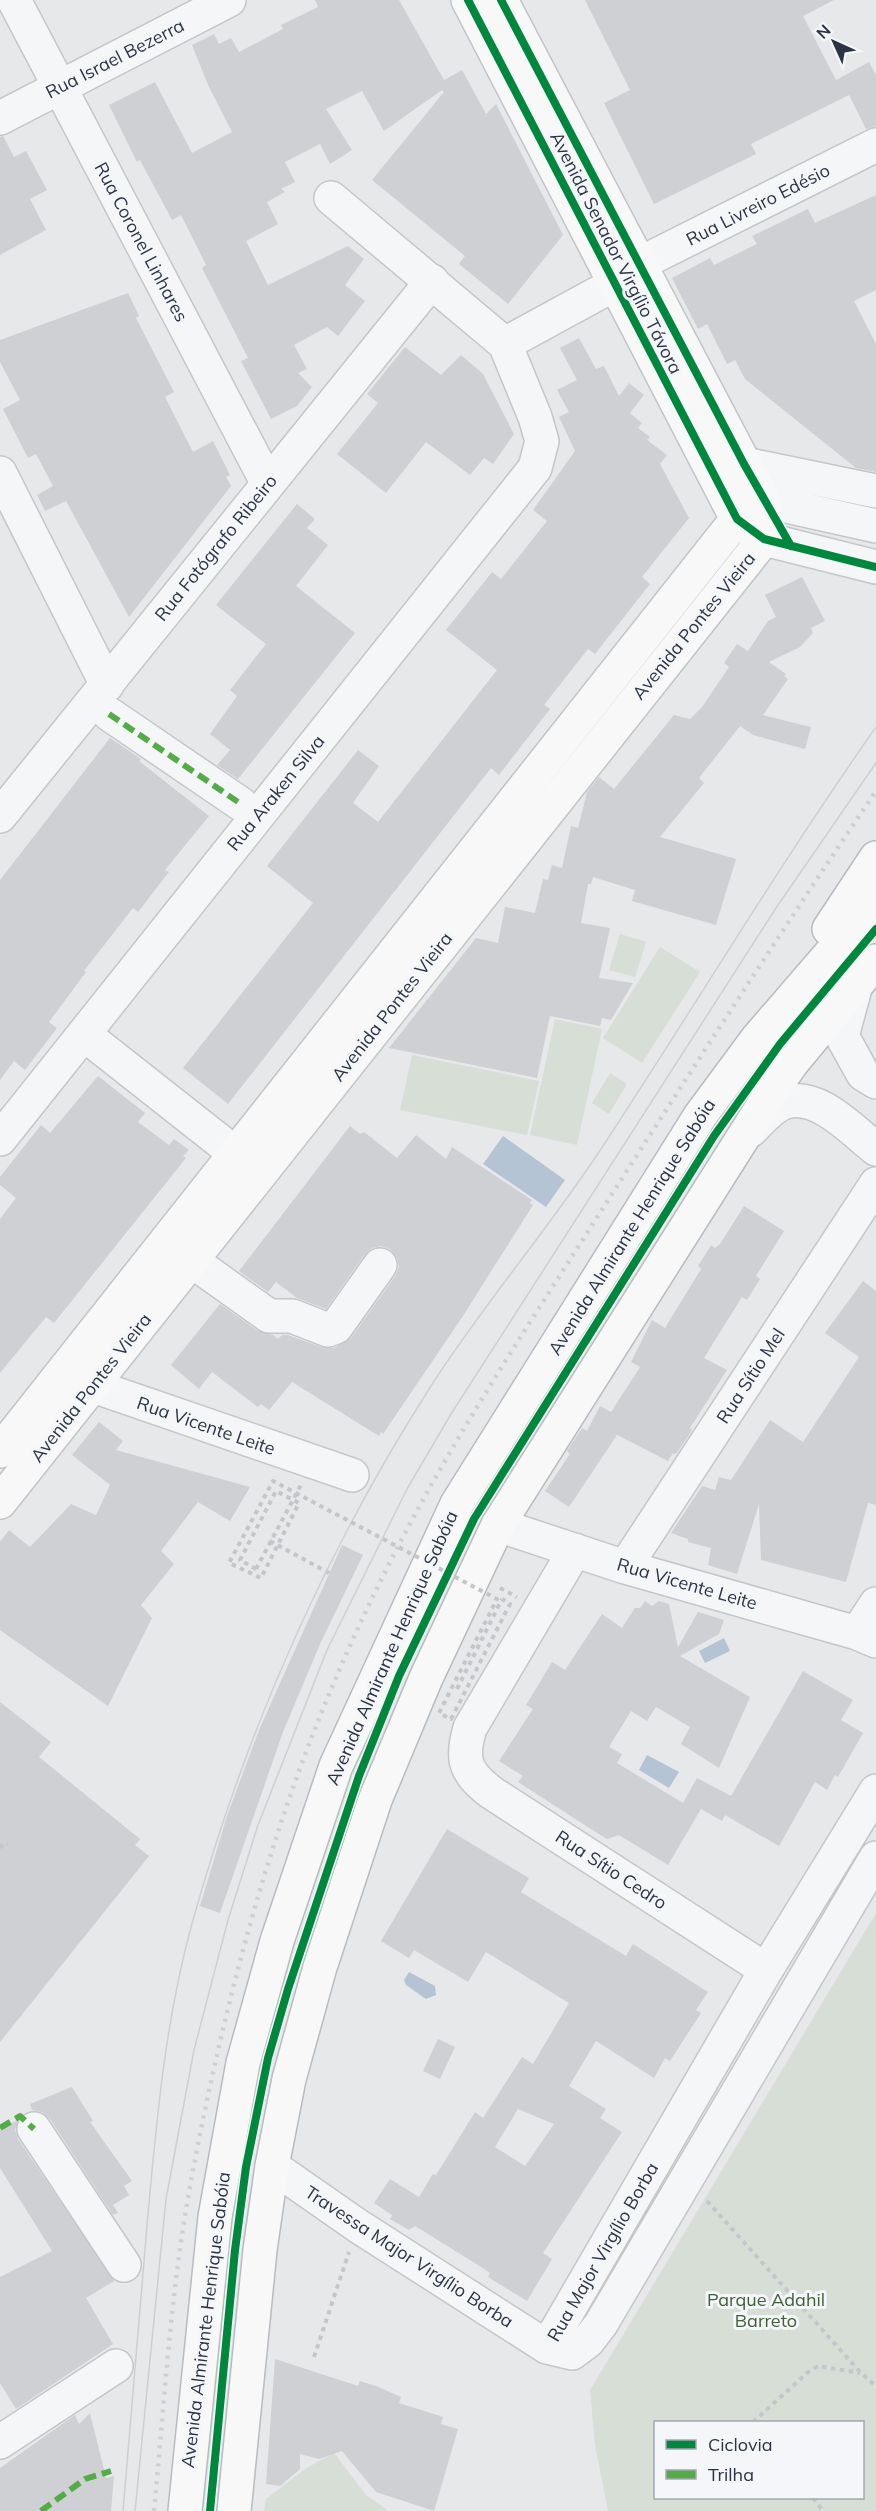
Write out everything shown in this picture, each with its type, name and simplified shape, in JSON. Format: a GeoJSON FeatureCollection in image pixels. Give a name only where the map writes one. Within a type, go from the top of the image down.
{"type":"FeatureCollection","features":[{"type":"Feature","properties":{"kind":"main road","name":"Avenida Senador Virgílio Távora"},"geometry":{"type":"LineString","coordinates":[[468,0],[627,274],[744,464],[764,501]]}},
{"type":"Feature","properties":{"kind":"main road","name":"Avenida Senador Virgílio Távora"},"geometry":{"type":"LineString","coordinates":[[501,0],[737,519]]}},
{"type":"Feature","properties":{"kind":"main road","name":"Avenida Pontes Vieira"},"geometry":{"type":"LineString","coordinates":[[0,1451],[737,519],[764,501]]}},
{"type":"Feature","properties":{"kind":"main road","name":"Avenida Pontes Vieira"},"geometry":{"type":"LineString","coordinates":[[0,1502],[764,539],[764,501]]}},
{"type":"Feature","properties":{"kind":"main road"},"geometry":{"type":"LineString","coordinates":[[757,1039],[876,858]]}},
{"type":"Feature","properties":{"kind":"main road","name":"Avenida Almirante Henrique Sabóia"},"geometry":{"type":"LineString","coordinates":[[185,2511],[208,2274],[243,2062],[278,1941],[336,1766],[457,1504],[700,1116],[757,1039],[876,901]]}},
{"type":"Feature","properties":{"kind":"main road"},"geometry":{"type":"LineString","coordinates":[[234,2511],[260,2250],[272,2166],[289,2079],[320,1967],[375,1800],[426,1678],[498,1525],[790,1064],[866,973]]}},
{"type":"Feature","properties":{"kind":"street","name":"Rua Coronel Linhares"},"geometry":{"type":"LineString","coordinates":[[14,0],[268,484]]}},
{"type":"Feature","properties":{"kind":"street","name":"Rua Israel Bezerra"},"geometry":{"type":"LineString","coordinates":[[0,118],[230,0]]}},
{"type":"Feature","properties":{"kind":"street","name":"Rua Livreiro Edésio"},"geometry":{"type":"LineString","coordinates":[[505,344],[627,274],[876,145]]}},
{"type":"Feature","properties":{"kind":"street"},"geometry":{"type":"LineString","coordinates":[[331,198],[432,280],[505,344]]}},
{"type":"Feature","properties":{"kind":"street","name":"Rua Fotógrafo Ribeiro"},"geometry":{"type":"LineString","coordinates":[[0,816],[108,700],[268,484],[432,280]]}},
{"type":"Feature","properties":{"kind":"street","name":"Rua Araken Silva"},"geometry":{"type":"LineString","coordinates":[[0,1139],[535,468],[542,441],[536,417],[505,344]]}},
{"type":"Feature","properties":{"kind":"street"},"geometry":{"type":"LineString","coordinates":[[744,464],[876,491]]}},
{"type":"Feature","properties":{"kind":"street"},"geometry":{"type":"LineString","coordinates":[[0,473],[108,700],[241,804]]}},
{"type":"Feature","properties":{"kind":"street"},"geometry":{"type":"LineString","coordinates":[[764,501],[876,526]]}},
{"type":"Feature","properties":{"kind":"street"},"geometry":{"type":"LineString","coordinates":[[737,519],[764,539],[876,567]]}},
{"type":"Feature","properties":{"kind":"street"},"geometry":{"type":"LineString","coordinates":[[866,973],[842,1036],[863,1074],[876,1082]]}},
{"type":"Feature","properties":{"kind":"street"},"geometry":{"type":"LineString","coordinates":[[85,1035],[236,1154]]}},
{"type":"Feature","properties":{"kind":"street"},"geometry":{"type":"LineString","coordinates":[[739,1142],[774,1109],[783,1103],[798,1101],[816,1104],[876,1149]]}},
{"type":"Feature","properties":{"kind":"street","name":"Rua Sítio Mel"},"geometry":{"type":"LineString","coordinates":[[626,1567],[876,1184]]}},
{"type":"Feature","properties":{"kind":"street"},"geometry":{"type":"LineString","coordinates":[[192,1261],[269,1316],[292,1316],[328,1330],[336,1327],[380,1265]]}},
{"type":"Feature","properties":{"kind":"street","name":"Rua Vicente Leite"},"geometry":{"type":"LineString","coordinates":[[61,1374],[352,1475]]}},
{"type":"Feature","properties":{"kind":"street","name":"Rua Vicente Leite"},"geometry":{"type":"LineString","coordinates":[[498,1525],[626,1567],[867,1637]]}},
{"type":"Feature","properties":{"kind":"street","name":"Rua Sítio Cedro"},"geometry":{"type":"LineString","coordinates":[[575,1550],[470,1728],[465,1744],[464,1761],[474,1780],[492,1793],[766,1970]]}},
{"type":"Feature","properties":{"kind":"street"},"geometry":{"type":"LineString","coordinates":[[867,1637],[876,1604]]}},
{"type":"Feature","properties":{"kind":"street","name":"Rua Major Virgílio Borba"},"geometry":{"type":"LineString","coordinates":[[876,1791],[766,1970],[547,2347],[572,2353],[588,2341],[602,2324],[876,1858]]}},
{"type":"Feature","properties":{"kind":"street"},"geometry":{"type":"LineString","coordinates":[[34,2129],[124,2265]]}},
{"type":"Feature","properties":{"kind":"street","name":"Travessa Major Virgílio Borba"},"geometry":{"type":"LineString","coordinates":[[272,2166],[358,2226],[547,2347]]}},
{"type":"Feature","properties":{"kind":"street"},"geometry":{"type":"LineString","coordinates":[[0,2442],[116,2366]]}},
{"type":"Feature","properties":{"kind":"path"},"geometry":{"type":"LineString","coordinates":[[313,1462],[270,1541],[256,1569],[240,1560],[276,1491],[299,1503],[261,1578],[229,1563],[273,1481],[497,1599],[439,1713],[451,1719],[510,1604],[502,1599],[446,1710]]}},
{"type":"Feature","properties":{"kind":"path"},"geometry":{"type":"LineString","coordinates":[[270,1541],[329,1573]]}},
{"type":"Feature","properties":{"kind":"path"},"geometry":{"type":"LineString","coordinates":[[444,1582],[454,1561]]}},
{"type":"Feature","properties":{"kind":"path"},"geometry":{"type":"LineString","coordinates":[[0,1848],[4,1843],[7,1845]]}},
{"type":"Feature","properties":{"kind":"path"},"geometry":{"type":"LineString","coordinates":[[705,2198],[861,2373],[876,2386]]}},
{"type":"Feature","properties":{"kind":"path"},"geometry":{"type":"LineString","coordinates":[[314,2357],[358,2226]]}},
{"type":"Feature","properties":{"kind":"path"},"geometry":{"type":"LineString","coordinates":[[754,2421],[807,2373],[818,2366],[861,2373]]}},
{"type":"Feature","properties":{"kind":"path"},"geometry":{"type":"LineString","coordinates":[[814,2499],[823,2511]]}},
{"type":"Feature","properties":{"kind":"green space"},"geometry":{"type":"Polygon","coordinates":[[[620,934],[646,942],[635,977],[609,970],[620,934]]]}},
{"type":"Feature","properties":{"kind":"green space"},"geometry":{"type":"Polygon","coordinates":[[[660,947],[700,972],[642,1063],[603,1038],[660,947]]]}},
{"type":"Feature","properties":{"kind":"green space"},"geometry":{"type":"Polygon","coordinates":[[[555,1019],[602,1029],[577,1145],[530,1135],[555,1019]]]}},
{"type":"Feature","properties":{"kind":"green space"},"geometry":{"type":"Polygon","coordinates":[[[412,1055],[539,1081],[527,1135],[400,1110],[412,1055]]]}},
{"type":"Feature","properties":{"kind":"green space"},"geometry":{"type":"Polygon","coordinates":[[[610,1073],[627,1084],[609,1114],[592,1103],[610,1073]]]}},
{"type":"Feature","properties":{"kind":"green space","name":"Parque Adahil Barreto"},"geometry":{"type":"Polygon","coordinates":[[[876,1913],[876,2511],[608,2511],[595,2445],[590,2390],[876,1913]]]}},
{"type":"Feature","properties":{"kind":"green space"},"geometry":{"type":"Polygon","coordinates":[[[334,2453],[366,2495],[389,2511],[264,2511],[266,2499],[305,2469],[334,2453]]]}},
{"type":"Feature","properties":{"kind":"water"},"geometry":{"type":"Polygon","coordinates":[[[503,1136],[565,1180],[546,1207],[483,1164],[503,1136]]]}},
{"type":"Feature","properties":{"kind":"water"},"geometry":{"type":"Polygon","coordinates":[[[724,1638],[730,1651],[705,1663],[699,1651],[724,1638]]]}},
{"type":"Feature","properties":{"kind":"water"},"geometry":{"type":"Polygon","coordinates":[[[647,1755],[679,1772],[669,1788],[639,1770],[647,1755]]]}},
{"type":"Feature","properties":{"kind":"water"},"geometry":{"type":"Polygon","coordinates":[[[409,1972],[435,1986],[436,1995],[426,1999],[406,1985],[404,1980],[409,1972]]]}},
{"type":"Feature","properties":{"kind":"building"},"geometry":{"type":"Polygon","coordinates":[[[315,0],[399,0],[444,80],[462,70],[486,114],[496,104],[563,235],[508,304],[459,264],[465,256],[372,180],[444,92],[442,90],[384,131],[362,91],[326,109],[352,150],[330,164],[320,144],[285,162],[295,182],[281,189],[285,192],[267,202],[278,224],[246,241],[268,285],[348,246],[364,259],[345,285],[365,301],[338,336],[327,327],[294,345],[307,369],[298,373],[312,387],[297,406],[271,419],[241,361],[248,358],[202,268],[206,265],[181,215],[172,220],[140,160],[137,162],[109,105],[155,82],[192,153],[232,132],[208,85],[192,45],[214,34],[219,44],[231,38],[239,52],[283,29],[281,25],[318,7],[315,0]]]}},
{"type":"Feature","properties":{"kind":"building"},"geometry":{"type":"Polygon","coordinates":[[[585,0],[834,0],[803,16],[836,80],[869,62],[876,75],[876,126],[866,129],[849,95],[751,144],[756,154],[654,204],[604,103],[630,90],[585,0]]]}},
{"type":"Feature","properties":{"kind":"building"},"geometry":{"type":"Polygon","coordinates":[[[3,136],[14,157],[26,151],[47,190],[30,199],[46,230],[0,255],[0,137],[3,136]]]}},
{"type":"Feature","properties":{"kind":"building"},"geometry":{"type":"Polygon","coordinates":[[[876,195],[876,290],[854,301],[876,344],[876,472],[856,468],[745,379],[735,360],[727,364],[707,324],[698,329],[672,278],[710,258],[714,265],[757,244],[752,236],[808,209],[815,223],[876,195]]]}},
{"type":"Feature","properties":{"kind":"building"},"geometry":{"type":"Polygon","coordinates":[[[128,293],[139,316],[136,318],[174,392],[165,397],[193,452],[213,441],[230,475],[226,477],[231,486],[129,617],[66,501],[45,511],[37,495],[53,486],[36,454],[28,458],[3,409],[20,400],[0,362],[0,340],[128,293]]]}},
{"type":"Feature","properties":{"kind":"building"},"geometry":{"type":"Polygon","coordinates":[[[579,338],[596,369],[604,366],[619,396],[629,383],[644,395],[630,413],[642,423],[638,428],[650,437],[647,440],[667,455],[660,464],[689,518],[642,577],[650,584],[595,654],[588,649],[544,705],[550,709],[499,775],[491,768],[228,1104],[183,1068],[313,903],[267,866],[358,750],[379,766],[353,803],[378,822],[497,670],[446,630],[492,572],[501,579],[547,521],[533,510],[575,451],[559,417],[569,412],[557,390],[577,380],[560,348],[579,338]]]}},
{"type":"Feature","properties":{"kind":"building"},"geometry":{"type":"Polygon","coordinates":[[[405,347],[441,375],[461,355],[483,374],[514,434],[493,464],[484,458],[470,475],[426,442],[386,493],[337,454],[378,403],[367,394],[405,347]]]}},
{"type":"Feature","properties":{"kind":"building"},"geometry":{"type":"Polygon","coordinates":[[[297,504],[315,519],[307,528],[328,545],[296,586],[355,633],[238,779],[217,765],[230,750],[210,734],[237,696],[230,690],[266,644],[216,605],[297,504]]]}},
{"type":"Feature","properties":{"kind":"building"},"geometry":{"type":"Polygon","coordinates":[[[802,577],[825,621],[811,628],[813,633],[800,647],[769,662],[786,674],[784,676],[788,679],[763,715],[811,727],[805,749],[753,735],[740,726],[699,778],[704,783],[660,837],[736,859],[716,925],[632,901],[635,890],[593,877],[591,884],[588,884],[581,923],[610,928],[599,978],[633,983],[611,1020],[602,1018],[600,1026],[550,1016],[537,1078],[389,1048],[476,938],[498,943],[505,907],[535,913],[543,879],[548,880],[552,865],[562,868],[571,826],[578,828],[587,792],[599,777],[614,789],[674,715],[690,719],[702,707],[729,667],[724,663],[737,644],[748,651],[768,621],[776,617],[765,595],[802,577]]]}},
{"type":"Feature","properties":{"kind":"building"},"geometry":{"type":"Polygon","coordinates":[[[110,738],[141,759],[139,761],[209,816],[165,870],[169,872],[138,912],[133,908],[84,971],[86,972],[49,1022],[57,1028],[25,1070],[14,1061],[0,1080],[0,880],[110,738]]]}},
{"type":"Feature","properties":{"kind":"building"},"geometry":{"type":"Polygon","coordinates":[[[98,1076],[145,1113],[138,1122],[169,1145],[174,1139],[189,1150],[183,1156],[186,1158],[54,1323],[46,1317],[0,1373],[0,1219],[16,1198],[0,1185],[0,1177],[41,1125],[50,1133],[98,1076]]]}},
{"type":"Feature","properties":{"kind":"building"},"geometry":{"type":"Polygon","coordinates":[[[350,1126],[360,1134],[364,1132],[397,1158],[416,1135],[446,1159],[452,1147],[532,1200],[530,1203],[533,1205],[463,1316],[383,1434],[381,1432],[379,1436],[292,1382],[269,1410],[261,1404],[258,1407],[212,1372],[199,1389],[171,1365],[220,1304],[258,1331],[273,1335],[278,1339],[282,1335],[288,1335],[321,1347],[334,1348],[351,1338],[396,1275],[399,1267],[397,1258],[390,1249],[381,1246],[372,1248],[365,1254],[326,1309],[297,1298],[276,1282],[268,1292],[239,1271],[350,1126]]]}},
{"type":"Feature","properties":{"kind":"building"},"geometry":{"type":"Polygon","coordinates":[[[744,1206],[784,1231],[756,1276],[760,1279],[747,1300],[742,1297],[704,1358],[727,1370],[690,1428],[692,1429],[689,1435],[676,1454],[673,1453],[668,1461],[617,1435],[569,1507],[545,1491],[570,1454],[567,1451],[582,1428],[587,1431],[600,1406],[611,1412],[640,1367],[631,1362],[652,1320],[665,1328],[701,1269],[698,1266],[711,1245],[715,1248],[720,1244],[744,1206]]]}},
{"type":"Feature","properties":{"kind":"building"},"geometry":{"type":"Polygon","coordinates":[[[863,1281],[876,1291],[876,1505],[868,1503],[846,1582],[761,1560],[759,1504],[737,1574],[708,1565],[711,1548],[688,1542],[688,1539],[671,1533],[702,1486],[715,1490],[719,1477],[731,1480],[770,1420],[803,1442],[859,1357],[825,1333],[863,1281]]]}},
{"type":"Feature","properties":{"kind":"building"},"geometry":{"type":"Polygon","coordinates":[[[99,1422],[123,1441],[116,1450],[250,1487],[230,1521],[198,1502],[161,1551],[174,1564],[141,1605],[152,1618],[108,1706],[0,1630],[0,1542],[9,1530],[30,1547],[71,1504],[96,1515],[110,1485],[72,1455],[99,1422]]]}},
{"type":"Feature","properties":{"kind":"building"},"geometry":{"type":"Polygon","coordinates":[[[342,1545],[363,1555],[320,1644],[283,1732],[220,1913],[200,1906],[227,1816],[259,1730],[342,1545]]]}},
{"type":"Feature","properties":{"kind":"building"},"geometry":{"type":"Polygon","coordinates":[[[645,1601],[652,1606],[659,1601],[669,1604],[678,1647],[698,1612],[724,1620],[719,1634],[680,1656],[750,1697],[719,1768],[681,1744],[690,1727],[656,1707],[647,1721],[631,1711],[609,1747],[622,1754],[617,1763],[683,1803],[697,1778],[731,1796],[803,1671],[853,1700],[841,1720],[863,1733],[838,1777],[835,1775],[827,1790],[815,1782],[779,1846],[725,1815],[722,1821],[701,1809],[668,1865],[619,1835],[607,1839],[594,1831],[518,1782],[523,1776],[499,1761],[533,1709],[526,1705],[552,1662],[565,1670],[602,1614],[622,1628],[635,1608],[640,1608],[645,1601]]]}},
{"type":"Feature","properties":{"kind":"building"},"geometry":{"type":"Polygon","coordinates":[[[0,1702],[51,1742],[39,1757],[140,1839],[135,1845],[149,1856],[0,2042],[0,1702]]]}},
{"type":"Feature","properties":{"kind":"building"},"geometry":{"type":"Polygon","coordinates":[[[447,1829],[529,1878],[521,1892],[626,1956],[633,1944],[708,1992],[696,2010],[701,2013],[670,2061],[665,2058],[654,2078],[596,2041],[569,2086],[606,2109],[600,2118],[622,2132],[543,2253],[552,2259],[527,2301],[488,2277],[490,2273],[415,2226],[409,2230],[390,2219],[392,2215],[374,2203],[390,2179],[419,2197],[433,2174],[436,2175],[475,2112],[483,2118],[522,2057],[533,2064],[569,2003],[486,1952],[468,1982],[414,1950],[409,1958],[381,1941],[447,1829]],[[518,2109],[495,2147],[525,2166],[554,2124],[518,2109]]]}},
{"type":"Feature","properties":{"kind":"building"},"geometry":{"type":"Polygon","coordinates":[[[438,2039],[455,2047],[440,2079],[423,2071],[438,2039]]]}},
{"type":"Feature","properties":{"kind":"building"},"geometry":{"type":"Polygon","coordinates":[[[72,2087],[93,2121],[90,2122],[132,2181],[124,2186],[129,2195],[113,2205],[118,2213],[113,2215],[50,2119],[42,2112],[32,2110],[30,2104],[72,2087]]]}},
{"type":"Feature","properties":{"kind":"building"},"geometry":{"type":"Polygon","coordinates":[[[19,2119],[15,2130],[18,2139],[114,2281],[86,2298],[113,2344],[16,2409],[0,2383],[0,2277],[52,2251],[0,2168],[0,2130],[19,2119]]]}},
{"type":"Feature","properties":{"kind":"building"},"geometry":{"type":"Polygon","coordinates":[[[275,2359],[358,2386],[360,2381],[376,2386],[401,2397],[399,2403],[443,2417],[441,2424],[458,2429],[434,2511],[376,2492],[342,2451],[319,2459],[300,2454],[300,2469],[280,2486],[266,2484],[275,2359]]]}},
{"type":"Feature","properties":{"kind":"building"},"geometry":{"type":"Polygon","coordinates":[[[90,2413],[106,2478],[114,2476],[111,2511],[0,2511],[0,2468],[75,2415],[79,2424],[90,2413]]]}},
{"type":"Feature","properties":{"kind":"tram line"},"geometry":{"type":"LineString","coordinates":[[123,2511],[151,2177],[169,2029],[176,1993],[193,1920],[214,1850],[264,1711],[292,1644],[357,1512],[431,1386],[599,1152],[805,832],[876,727]]}},
{"type":"Feature","properties":{"kind":"tram line"},"geometry":{"type":"LineString","coordinates":[[135,2511],[166,2199],[194,2050],[228,1920],[258,1825],[327,1650],[407,1489],[451,1414],[776,908],[876,763]]}},
{"type":"Feature","properties":{"kind":"railway"},"geometry":{"type":"LineString","coordinates":[[154,2511],[176,2276],[206,2105],[227,2012],[265,1874],[294,1785],[327,1698],[386,1571],[468,1421],[699,1059],[876,791]]}},
{"type":"Feature","properties":{"kind":"marked path"},"geometry":{"type":"LineString","coordinates":[[109,714],[241,804]]}},
{"type":"Feature","properties":{"kind":"marked path"},"geometry":{"type":"LineString","coordinates":[[0,2128],[20,2116],[34,2129]]}},
{"type":"Feature","properties":{"kind":"marked path"},"geometry":{"type":"LineString","coordinates":[[41,2511],[85,2479],[111,2471]]}},
{"type":"Feature","properties":{"kind":"cycle path"},"geometry":{"type":"LineString","coordinates":[[468,0],[737,519],[764,539],[876,567]]}},
{"type":"Feature","properties":{"kind":"cycle path"},"geometry":{"type":"LineString","coordinates":[[501,0],[744,464],[791,546]]}},
{"type":"Feature","properties":{"kind":"cycle path"},"geometry":{"type":"LineString","coordinates":[[210,2511],[235,2250],[246,2167],[268,2058],[288,1989],[359,1776],[399,1676],[474,1519],[714,1136],[780,1044],[876,929]]}}]}
